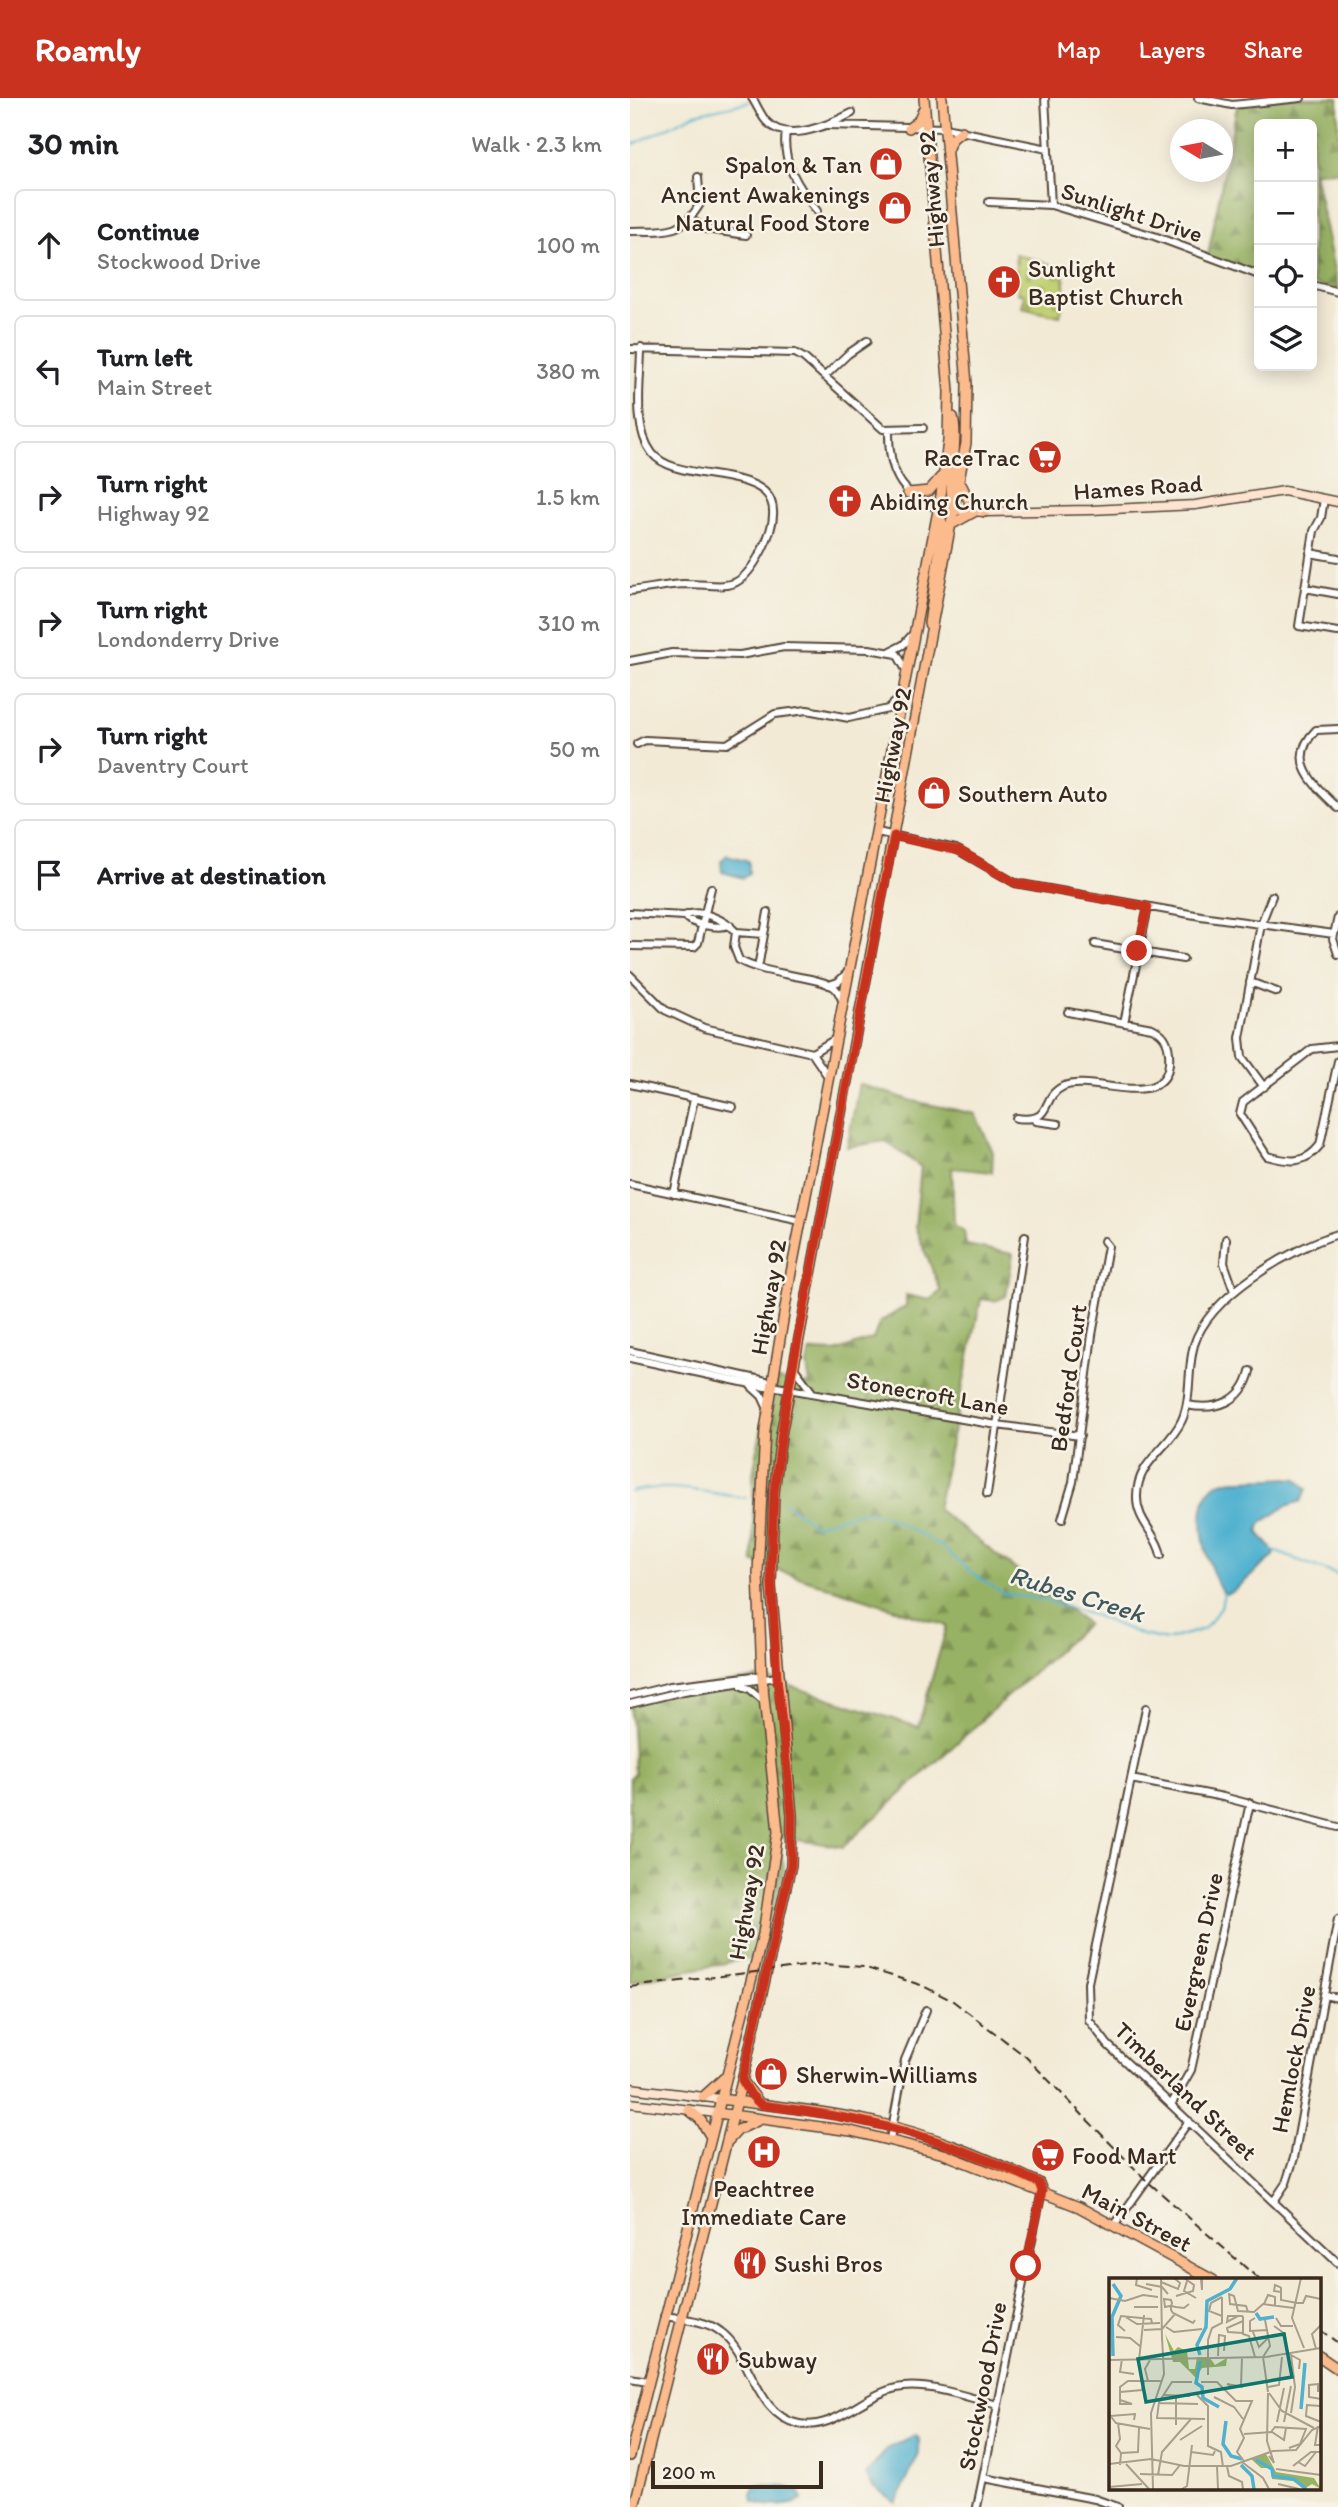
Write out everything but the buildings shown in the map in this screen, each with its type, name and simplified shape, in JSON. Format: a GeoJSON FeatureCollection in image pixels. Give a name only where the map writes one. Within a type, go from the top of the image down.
{"type":"FeatureCollection","features":[{"type":"Feature","properties":{"kind":"main road","name":"Highway 92"},"geometry":{"type":"LineString","coordinates":[[633,2500],[737,2102],[791,1865],[792,1815],[777,1677],[771,1586],[772,1530],[781,1435],[956,511],[966,443],[967,393],[942,98]]}},
{"type":"Feature","properties":{"kind":"main road","name":"Highway 92"},"geometry":{"type":"LineString","coordinates":[[630,2456],[766,1920],[778,1832],[762,1678],[759,1506],[768,1407],[945,469],[950,405],[924,101]]}},
{"type":"Feature","properties":{"kind":"main road"},"geometry":{"type":"LineString","coordinates":[[909,128],[921,118],[924,101]]}},
{"type":"Feature","properties":{"kind":"main road"},"geometry":{"type":"LineString","coordinates":[[947,152],[952,139],[962,131]]}},
{"type":"Feature","properties":{"kind":"main road"},"geometry":{"type":"LineString","coordinates":[[950,405],[957,438],[950,494],[956,511]]}},
{"type":"Feature","properties":{"kind":"main road"},"geometry":{"type":"LineString","coordinates":[[908,493],[929,491],[945,469]]}},
{"type":"Feature","properties":{"kind":"main road"},"geometry":{"type":"LineString","coordinates":[[961,483],[970,503],[985,512]]}},
{"type":"Feature","properties":{"kind":"main road"},"geometry":{"type":"LineString","coordinates":[[930,643],[931,600],[943,526],[938,508]]}},
{"type":"Feature","properties":{"kind":"main road"},"geometry":{"type":"LineString","coordinates":[[953,524],[974,512]]}},
{"type":"Feature","properties":{"kind":"main road"},"geometry":{"type":"LineString","coordinates":[[766,1920],[779,1921]]}},
{"type":"Feature","properties":{"kind":"main road"},"geometry":{"type":"LineString","coordinates":[[703,2097],[716,2088],[727,2074]]}},
{"type":"Feature","properties":{"kind":"main road"},"geometry":{"type":"LineString","coordinates":[[742,2080],[761,2105]]}},
{"type":"Feature","properties":{"kind":"main road","name":"Main Street"},"geometry":{"type":"LineString","coordinates":[[720,2099],[893,2126],[978,2154],[1039,2183],[1042,2191]]}},
{"type":"Feature","properties":{"kind":"main road"},"geometry":{"type":"LineString","coordinates":[[690,2110],[700,2119],[710,2137]]}},
{"type":"Feature","properties":{"kind":"main road","name":"Main Street"},"geometry":{"type":"LineString","coordinates":[[717,2113],[890,2139],[945,2155],[1034,2192],[1042,2191],[1114,2226],[1209,2278]]}},
{"type":"Feature","properties":{"kind":"main road"},"geometry":{"type":"LineString","coordinates":[[726,2142],[741,2127],[761,2119]]}},
{"type":"Feature","properties":{"kind":"main road"},"geometry":{"type":"LineString","coordinates":[[1320,2357],[1338,2369]]}},
{"type":"Feature","properties":{"kind":"street"},"geometry":{"type":"LineString","coordinates":[[752,98],[767,123],[786,132],[828,125],[944,128],[1048,149]]}},
{"type":"Feature","properties":{"kind":"street"},"geometry":{"type":"LineString","coordinates":[[1045,98],[1051,205]]}},
{"type":"Feature","properties":{"kind":"street"},"geometry":{"type":"LineString","coordinates":[[1198,98],[1231,105],[1301,98]]}},
{"type":"Feature","properties":{"kind":"street"},"geometry":{"type":"LineString","coordinates":[[828,125],[852,113]]}},
{"type":"Feature","properties":{"kind":"street"},"geometry":{"type":"LineString","coordinates":[[786,132],[786,158],[802,192],[817,211]]}},
{"type":"Feature","properties":{"kind":"street"},"geometry":{"type":"LineString","coordinates":[[630,231],[674,230],[690,219],[700,204],[698,177]]}},
{"type":"Feature","properties":{"kind":"street","name":"Sunlight Drive"},"geometry":{"type":"LineString","coordinates":[[989,202],[1051,205],[1154,236],[1254,273]]}},
{"type":"Feature","properties":{"kind":"street"},"geometry":{"type":"LineString","coordinates":[[690,219],[706,229],[746,235]]}},
{"type":"Feature","properties":{"kind":"street"},"geometry":{"type":"LineString","coordinates":[[1317,286],[1338,292]]}},
{"type":"Feature","properties":{"kind":"street"},"geometry":{"type":"LineString","coordinates":[[825,376],[848,354],[867,341]]}},
{"type":"Feature","properties":{"kind":"street"},"geometry":{"type":"LineString","coordinates":[[630,591],[684,584],[715,587],[734,585],[746,577],[769,536],[773,518],[771,506],[763,492],[748,481],[676,468],[662,462],[651,452],[644,438],[641,419],[641,348]]}},
{"type":"Feature","properties":{"kind":"street"},"geometry":{"type":"LineString","coordinates":[[630,349],[795,354],[825,376],[874,424],[889,429],[923,428]]}},
{"type":"Feature","properties":{"kind":"street"},"geometry":{"type":"LineString","coordinates":[[889,429],[891,467],[899,483],[908,493],[938,508]]}},
{"type":"Feature","properties":{"kind":"street","name":"Hames Road"},"geometry":{"type":"LineString","coordinates":[[938,508],[985,512],[1195,505],[1270,491],[1338,502]]}},
{"type":"Feature","properties":{"kind":"street"},"geometry":{"type":"LineString","coordinates":[[1324,499],[1310,553],[1299,626],[1338,632]]}},
{"type":"Feature","properties":{"kind":"street"},"geometry":{"type":"LineString","coordinates":[[1310,553],[1338,558]]}},
{"type":"Feature","properties":{"kind":"street"},"geometry":{"type":"LineString","coordinates":[[1305,588],[1338,594]]}},
{"type":"Feature","properties":{"kind":"street"},"geometry":{"type":"LineString","coordinates":[[630,661],[672,653],[740,655],[784,647],[891,651],[903,645],[915,631]]}},
{"type":"Feature","properties":{"kind":"street"},"geometry":{"type":"LineString","coordinates":[[891,651],[900,657],[906,676]]}},
{"type":"Feature","properties":{"kind":"street"},"geometry":{"type":"LineString","coordinates":[[637,744],[645,740],[727,744],[775,713],[790,710],[818,711],[849,718],[884,710],[903,694]]}},
{"type":"Feature","properties":{"kind":"street"},"geometry":{"type":"LineString","coordinates":[[884,710],[897,726]]}},
{"type":"Feature","properties":{"kind":"street"},"geometry":{"type":"LineString","coordinates":[[1338,729],[1316,730],[1306,745],[1304,758],[1304,770],[1311,784],[1338,808]]}},
{"type":"Feature","properties":{"kind":"street"},"geometry":{"type":"LineString","coordinates":[[877,832],[960,851],[1015,883],[1148,907],[1334,934]]}},
{"type":"Feature","properties":{"kind":"street"},"geometry":{"type":"LineString","coordinates":[[630,946],[689,949],[698,943],[711,888]]}},
{"type":"Feature","properties":{"kind":"street"},"geometry":{"type":"LineString","coordinates":[[1264,1087],[1247,1066],[1241,1049],[1261,924],[1272,896]]}},
{"type":"Feature","properties":{"kind":"street"},"geometry":{"type":"LineString","coordinates":[[1124,1023],[1148,907]]}},
{"type":"Feature","properties":{"kind":"street"},"geometry":{"type":"LineString","coordinates":[[632,910],[684,916],[688,920],[726,921],[736,932],[735,955],[746,965],[829,985],[837,990],[844,1004]]}},
{"type":"Feature","properties":{"kind":"street"},"geometry":{"type":"LineString","coordinates":[[758,968],[768,912]]}},
{"type":"Feature","properties":{"kind":"street"},"geometry":{"type":"LineString","coordinates":[[1338,917],[1334,934],[1338,954]]}},
{"type":"Feature","properties":{"kind":"street"},"geometry":{"type":"LineString","coordinates":[[736,932],[764,934]]}},
{"type":"Feature","properties":{"kind":"street"},"geometry":{"type":"LineString","coordinates":[[1095,944],[1183,959]]}},
{"type":"Feature","properties":{"kind":"street"},"geometry":{"type":"LineString","coordinates":[[829,985],[838,982],[852,965]]}},
{"type":"Feature","properties":{"kind":"street"},"geometry":{"type":"LineString","coordinates":[[630,975],[665,1010],[704,1028],[812,1053],[838,1038]]}},
{"type":"Feature","properties":{"kind":"street"},"geometry":{"type":"LineString","coordinates":[[1250,982],[1277,992]]}},
{"type":"Feature","properties":{"kind":"street"},"geometry":{"type":"LineString","coordinates":[[1034,1120],[1042,1115],[1057,1092],[1066,1086],[1146,1089],[1163,1077],[1170,1055],[1167,1041],[1152,1028],[1068,1012]]}},
{"type":"Feature","properties":{"kind":"street"},"geometry":{"type":"LineString","coordinates":[[1338,1046],[1312,1049],[1243,1102],[1240,1109],[1253,1138],[1267,1156],[1283,1160],[1305,1159],[1320,1145],[1338,1061]]}},
{"type":"Feature","properties":{"kind":"street"},"geometry":{"type":"LineString","coordinates":[[812,1053],[829,1079]]}},
{"type":"Feature","properties":{"kind":"street"},"geometry":{"type":"LineString","coordinates":[[630,1084],[733,1107]]}},
{"type":"Feature","properties":{"kind":"street"},"geometry":{"type":"LineString","coordinates":[[674,1194],[694,1098]]}},
{"type":"Feature","properties":{"kind":"street"},"geometry":{"type":"LineString","coordinates":[[1016,1118],[1058,1124]]}},
{"type":"Feature","properties":{"kind":"street"},"geometry":{"type":"LineString","coordinates":[[630,1184],[801,1221]]}},
{"type":"Feature","properties":{"kind":"street"},"geometry":{"type":"LineString","coordinates":[[1161,1555],[1141,1519],[1138,1486],[1147,1462],[1175,1432],[1186,1405],[1198,1332],[1213,1308],[1234,1291],[1301,1249],[1338,1234]]}},
{"type":"Feature","properties":{"kind":"street"},"geometry":{"type":"LineString","coordinates":[[987,1494],[1025,1236]]}},
{"type":"Feature","properties":{"kind":"street"},"geometry":{"type":"LineString","coordinates":[[1226,1239],[1224,1263],[1234,1291]]}},
{"type":"Feature","properties":{"kind":"street","name":"Bedford Court"},"geometry":{"type":"LineString","coordinates":[[1062,1519],[1073,1482],[1080,1436],[1092,1335],[1108,1246],[1104,1241]]}},
{"type":"Feature","properties":{"kind":"street"},"geometry":{"type":"LineString","coordinates":[[630,1352],[766,1381],[771,1386]]}},
{"type":"Feature","properties":{"kind":"street"},"geometry":{"type":"LineString","coordinates":[[630,1357],[771,1386]]}},
{"type":"Feature","properties":{"kind":"street"},"geometry":{"type":"LineString","coordinates":[[794,1364],[800,1379],[814,1394]]}},
{"type":"Feature","properties":{"kind":"street"},"geometry":{"type":"LineString","coordinates":[[1186,1405],[1209,1408],[1236,1397],[1244,1390],[1250,1371]]}},
{"type":"Feature","properties":{"kind":"street"},"geometry":{"type":"LineString","coordinates":[[746,1383],[762,1396],[768,1407]]}},
{"type":"Feature","properties":{"kind":"street","name":"Stonecroft Lane"},"geometry":{"type":"LineString","coordinates":[[771,1386],[997,1425],[1080,1436]]}},
{"type":"Feature","properties":{"kind":"street"},"geometry":{"type":"LineString","coordinates":[[630,1696],[694,1682],[754,1676],[762,1678]]}},
{"type":"Feature","properties":{"kind":"street"},"geometry":{"type":"LineString","coordinates":[[630,1704],[684,1691],[736,1686],[762,1678],[777,1677]]}},
{"type":"Feature","properties":{"kind":"street"},"geometry":{"type":"LineString","coordinates":[[736,1686],[750,1689],[764,1702]]}},
{"type":"Feature","properties":{"kind":"street","name":"Timberland Street"},"geometry":{"type":"LineString","coordinates":[[1146,1708],[1088,1983],[1088,2020],[1101,2037],[1338,2263]]}},
{"type":"Feature","properties":{"kind":"street"},"geometry":{"type":"LineString","coordinates":[[1131,1779],[1250,1803],[1338,1827]]}},
{"type":"Feature","properties":{"kind":"street","name":"Evergreen Drive"},"geometry":{"type":"LineString","coordinates":[[1172,2104],[1191,2070],[1250,1803]]}},
{"type":"Feature","properties":{"kind":"street","name":"Hemlock Drive"},"geometry":{"type":"LineString","coordinates":[[1274,2201],[1286,2183],[1294,2158],[1338,1919]]}},
{"type":"Feature","properties":{"kind":"street"},"geometry":{"type":"LineString","coordinates":[[1324,1996],[1338,1998]]}},
{"type":"Feature","properties":{"kind":"street"},"geometry":{"type":"LineString","coordinates":[[890,2139],[905,2060],[926,2010]]}},
{"type":"Feature","properties":{"kind":"street","name":"Main Street"},"geometry":{"type":"LineString","coordinates":[[630,2088],[720,2099]]}},
{"type":"Feature","properties":{"kind":"street","name":"Main Street"},"geometry":{"type":"LineString","coordinates":[[630,2103],[717,2113]]}},
{"type":"Feature","properties":{"kind":"street"},"geometry":{"type":"LineString","coordinates":[[1114,2226],[1189,2121]]}},
{"type":"Feature","properties":{"kind":"street","name":"Stockwood Drive"},"geometry":{"type":"LineString","coordinates":[[977,2507],[1042,2191]]}},
{"type":"Feature","properties":{"kind":"street"},"geometry":{"type":"LineString","coordinates":[[664,2316],[723,2333],[774,2409],[797,2424],[821,2423],[873,2395],[903,2387],[937,2390],[998,2405]]}},
{"type":"Feature","properties":{"kind":"street"},"geometry":{"type":"LineString","coordinates":[[630,2378],[648,2381]]}},
{"type":"Feature","properties":{"kind":"street"},"geometry":{"type":"LineString","coordinates":[[984,2478],[1095,2499],[1118,2507]]}},
{"type":"Feature","properties":{"kind":"green space"},"geometry":{"type":"Polygon","coordinates":[[[1338,98],[1338,171],[1317,172],[1317,119],[1254,119],[1254,272],[1207,260],[1222,182],[1233,182],[1233,127],[1238,101],[1338,98]]]}},
{"type":"Feature","properties":{"kind":"green space"},"geometry":{"type":"Polygon","coordinates":[[[1317,187],[1338,290],[1317,285],[1317,187]]]}},
{"type":"Feature","properties":{"kind":"green space"},"geometry":{"type":"Polygon","coordinates":[[[1015,254],[1044,262],[1060,270],[1065,286],[1060,316],[1022,307],[1025,295],[1018,293],[1015,254]]]}},
{"type":"Feature","properties":{"kind":"green space"},"geometry":{"type":"Polygon","coordinates":[[[859,1084],[913,1101],[975,1114],[993,1152],[992,1172],[952,1168],[954,1225],[964,1231],[966,1245],[1013,1254],[1006,1296],[995,1301],[981,1299],[937,1509],[1087,1624],[843,1847],[778,1837],[784,1868],[761,1956],[630,1982],[630,1778],[635,1773],[630,1697],[763,1677],[918,1727],[947,1626],[753,1562],[753,1474],[771,1379],[810,1385],[807,1365],[810,1351],[835,1352],[873,1339],[880,1322],[906,1306],[906,1295],[930,1300],[941,1291],[915,1227],[921,1167],[885,1141],[847,1147],[859,1084]]]}},
{"type":"Feature","properties":{"kind":"water"},"geometry":{"type":"Polygon","coordinates":[[[727,855],[749,861],[749,874],[743,878],[722,872],[721,861],[727,855]]]}},
{"type":"Feature","properties":{"kind":"water"},"geometry":{"type":"Polygon","coordinates":[[[1297,1479],[1307,1489],[1301,1501],[1286,1506],[1260,1524],[1258,1532],[1275,1553],[1273,1557],[1232,1592],[1224,1594],[1211,1569],[1203,1535],[1204,1502],[1210,1490],[1225,1481],[1297,1479]]]}},
{"type":"Feature","properties":{"kind":"water"},"geometry":{"type":"Polygon","coordinates":[[[915,2435],[919,2439],[919,2454],[896,2503],[873,2486],[866,2475],[887,2449],[915,2435]]]}},
{"type":"Feature","properties":{"kind":"water"},"geometry":{"type":"Polygon","coordinates":[[[756,2486],[786,2487],[800,2492],[802,2500],[778,2506],[753,2502],[752,2494],[756,2486]]]}},
{"type":"Feature","properties":{"kind":"waterway"},"geometry":{"type":"LineString","coordinates":[[630,146],[695,114],[749,102]]}},
{"type":"Feature","properties":{"kind":"waterway","name":"Rubes Creek"},"geometry":{"type":"LineString","coordinates":[[630,1492],[673,1488],[746,1498]]}},
{"type":"Feature","properties":{"kind":"waterway","name":"Rubes Creek"},"geometry":{"type":"LineString","coordinates":[[786,1503],[814,1525],[863,1511],[887,1516],[942,1547],[972,1573],[1002,1593],[1038,1599],[1096,1616],[1142,1635],[1167,1640],[1204,1629],[1221,1607],[1224,1593]]}},
{"type":"Feature","properties":{"kind":"waterway","name":"Rubes Creek"},"geometry":{"type":"LineString","coordinates":[[1271,1550],[1338,1575]]}},
{"type":"Feature","properties":{"kind":"railway"},"geometry":{"type":"LineString","coordinates":[[630,1987],[822,1964],[863,1967],[921,1985],[953,2001],[1025,2056],[1147,2181],[1258,2278]]}},
{"type":"Feature","properties":{"kind":"railway"},"geometry":{"type":"LineString","coordinates":[[1320,2330],[1338,2343]]}},
{"type":"Feature","properties":{"kind":"place","name":"Spalon & Tan"},"geometry":{"type":"Point","coordinates":[886,164]}},
{"type":"Feature","properties":{"kind":"place","name":"Ancient Awakenings Natural Food Store"},"geometry":{"type":"Point","coordinates":[895,208]}},
{"type":"Feature","properties":{"kind":"place","name":"Sunlight Baptist Church"},"geometry":{"type":"Point","coordinates":[1004,282]}},
{"type":"Feature","properties":{"kind":"place","name":"RaceTrac"},"geometry":{"type":"Point","coordinates":[1045,457]}},
{"type":"Feature","properties":{"kind":"place","name":"Abiding Church"},"geometry":{"type":"Point","coordinates":[845,501]}},
{"type":"Feature","properties":{"kind":"place","name":"Southern Auto"},"geometry":{"type":"Point","coordinates":[934,793]}},
{"type":"Feature","properties":{"kind":"place","name":"Sherwin-Williams"},"geometry":{"type":"Point","coordinates":[771,2074]}},
{"type":"Feature","properties":{"kind":"place","name":"Peachtree Immediate Care"},"geometry":{"type":"Point","coordinates":[764,2152]}},
{"type":"Feature","properties":{"kind":"place","name":"Food Mart"},"geometry":{"type":"Point","coordinates":[1048,2155]}},
{"type":"Feature","properties":{"kind":"place","name":"Sushi Bros"},"geometry":{"type":"Point","coordinates":[750,2263]}},
{"type":"Feature","properties":{"kind":"place","name":"Subway"},"geometry":{"type":"Point","coordinates":[713,2359]}},
{"type":"Feature","properties":{"kind":"route"},"geometry":{"type":"LineString","coordinates":[[1026,2266],[1042,2191],[1039,2183],[978,2154],[909,2131],[855,2118],[761,2105],[742,2080],[791,1865],[792,1815],[777,1677],[771,1586],[774,1493],[786,1402],[894,836],[960,851],[1006,881],[1148,907],[1137,951]]}}]}
